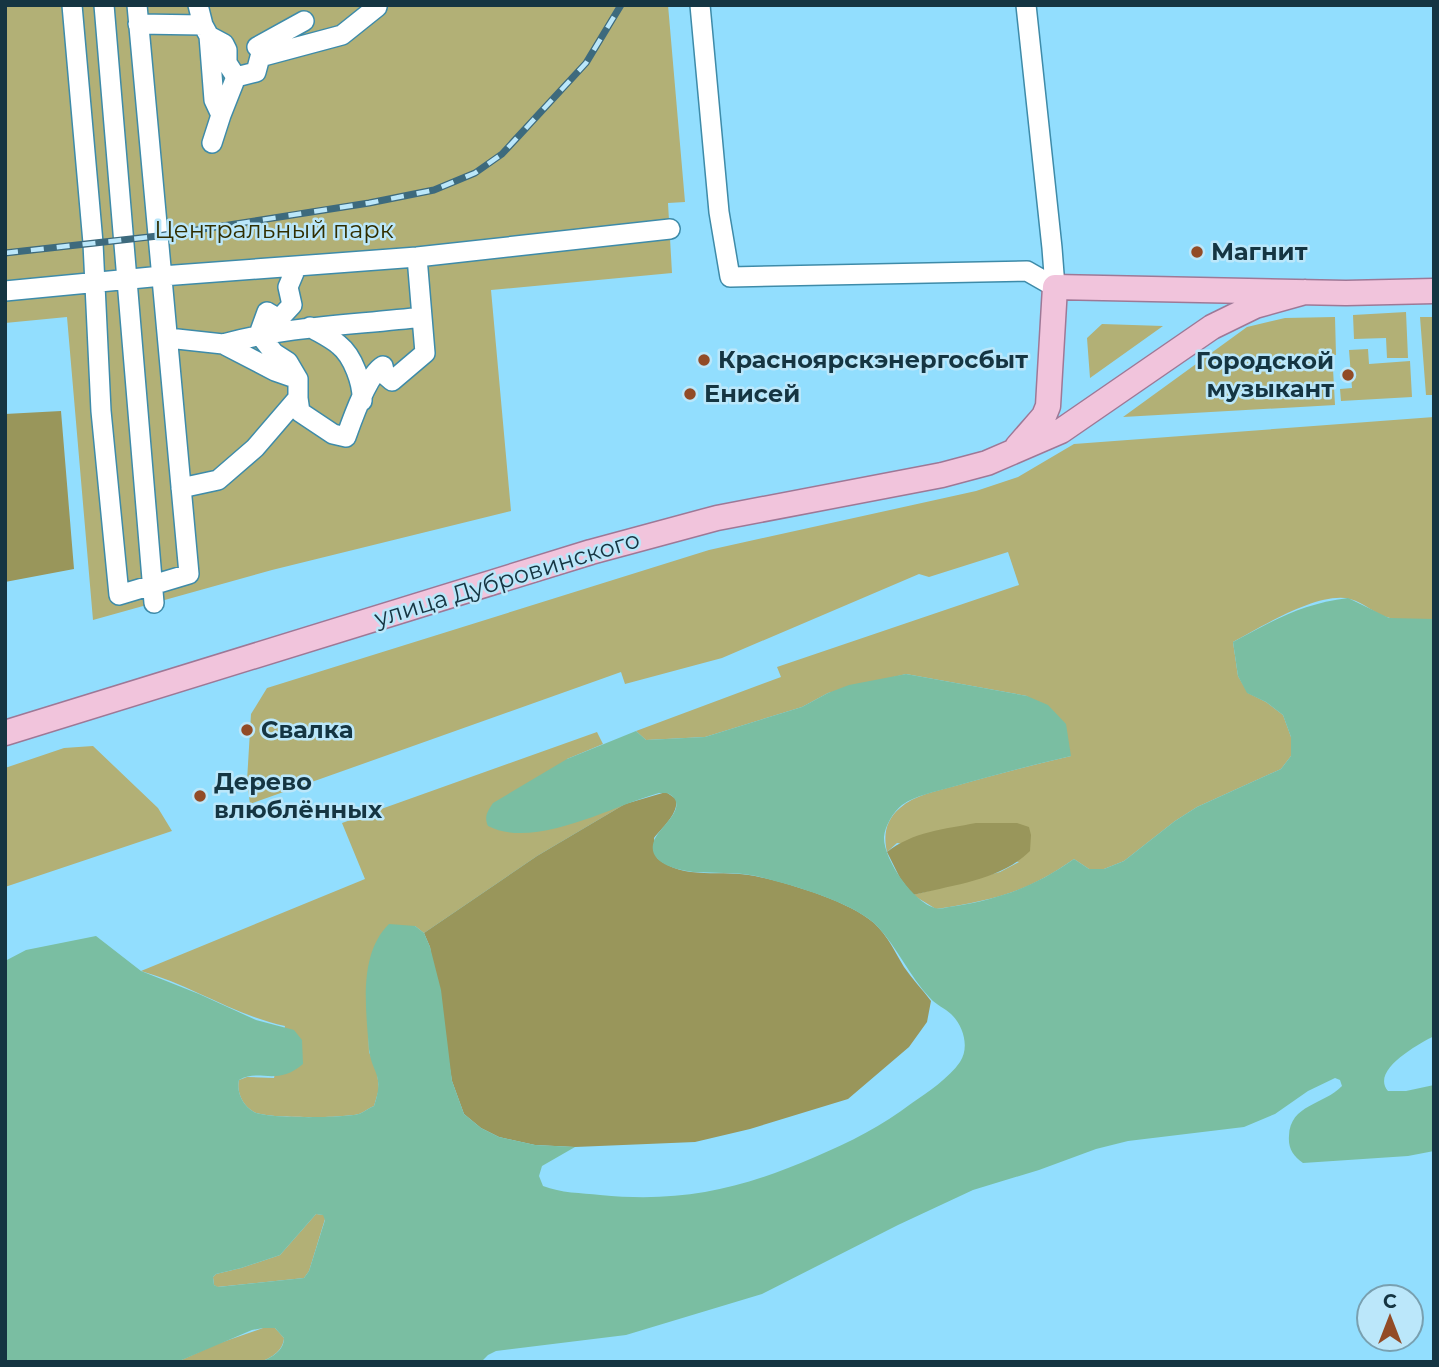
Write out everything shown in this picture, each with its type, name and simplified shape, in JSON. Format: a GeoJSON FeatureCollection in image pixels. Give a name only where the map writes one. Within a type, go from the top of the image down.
{"type":"FeatureCollection","features":[{"type":"Feature","properties":{"kind":"main road","name":"улица Дубровинского"},"geometry":{"type":"LineString","coordinates":[[1015,450],[1044,416],[1048,406],[1055,287],[1305,292],[1434,291]]}},
{"type":"Feature","properties":{"kind":"main road","name":"улица Дубровинского"},"geometry":{"type":"LineString","coordinates":[[5,733],[591,552],[718,518],[942,475],[986,463],[1061,430],[1212,327],[1255,306],[1305,292]]}},
{"type":"Feature","properties":{"kind":"street"},"geometry":{"type":"LineString","coordinates":[[72,5],[96,283],[101,411],[119,595],[153,593],[189,574],[137,14],[234,44],[244,39],[256,43],[259,52],[256,72],[236,77]]}},
{"type":"Feature","properties":{"kind":"street"},"geometry":{"type":"LineString","coordinates":[[104,5],[153,593]]}},
{"type":"Feature","properties":{"kind":"street"},"geometry":{"type":"LineString","coordinates":[[198,5],[212,35],[228,50],[228,64],[236,77]]}},
{"type":"Feature","properties":{"kind":"street","name":"улица Дубровинского"},"geometry":{"type":"LineString","coordinates":[[699,5],[719,212],[730,277],[1027,271],[1055,287]]}},
{"type":"Feature","properties":{"kind":"street"},"geometry":{"type":"LineString","coordinates":[[1026,5],[1055,287]]}},
{"type":"Feature","properties":{"kind":"street"},"geometry":{"type":"LineString","coordinates":[[259,52],[302,46],[342,35],[377,8]]}},
{"type":"Feature","properties":{"kind":"street"},"geometry":{"type":"LineString","coordinates":[[259,52],[298,25],[302,46]]}},
{"type":"Feature","properties":{"kind":"street"},"geometry":{"type":"LineString","coordinates":[[212,35],[214,100],[221,115]]}},
{"type":"Feature","properties":{"kind":"street"},"geometry":{"type":"LineString","coordinates":[[212,143],[236,77]]}},
{"type":"Feature","properties":{"kind":"street"},"geometry":{"type":"LineString","coordinates":[[5,291],[417,257],[670,229]]}},
{"type":"Feature","properties":{"kind":"street"},"geometry":{"type":"LineString","coordinates":[[259,334],[274,353],[288,362],[298,389],[300,412],[333,434],[346,437],[379,368],[383,366],[385,375],[392,381],[425,353],[417,257]]}},
{"type":"Feature","properties":{"kind":"street"},"geometry":{"type":"LineString","coordinates":[[259,334],[267,312],[279,319],[292,305],[288,287],[296,268]]}},
{"type":"Feature","properties":{"kind":"street"},"geometry":{"type":"LineString","coordinates":[[223,344],[259,334],[309,327],[349,326],[422,317]]}},
{"type":"Feature","properties":{"kind":"street"},"geometry":{"type":"LineString","coordinates":[[309,327],[341,345],[354,367],[362,401]]}},
{"type":"Feature","properties":{"kind":"street"},"geometry":{"type":"LineString","coordinates":[[168,338],[223,344],[275,371],[298,389]]}},
{"type":"Feature","properties":{"kind":"street"},"geometry":{"type":"LineString","coordinates":[[181,488],[218,480],[255,448],[298,389]]}},
{"type":"Feature","properties":{"kind":"green space","name":"Центральный парк"},"geometry":{"type":"Polygon","coordinates":[[[5,5],[668,5],[685,202],[668,203],[672,273],[491,290],[511,511],[272,570],[93,620],[67,317],[5,323],[5,5]]]}},
{"type":"Feature","properties":{"kind":"green space"},"geometry":{"type":"Polygon","coordinates":[[[1406,312],[1408,358],[1387,358],[1386,338],[1354,339],[1353,315],[1406,312]]]}},
{"type":"Feature","properties":{"kind":"green space"},"geometry":{"type":"Polygon","coordinates":[[[1335,317],[1336,355],[1318,356],[1318,370],[1333,369],[1335,405],[1123,417],[1247,327],[1285,318],[1335,317]]]}},
{"type":"Feature","properties":{"kind":"green space"},"geometry":{"type":"Polygon","coordinates":[[[1420,317],[1434,317],[1434,395],[1426,395],[1420,317]]]}},
{"type":"Feature","properties":{"kind":"green space"},"geometry":{"type":"Polygon","coordinates":[[[1102,324],[1163,326],[1090,378],[1087,338],[1102,324]]]}},
{"type":"Feature","properties":{"kind":"green space"},"geometry":{"type":"Polygon","coordinates":[[[1368,349],[1369,364],[1410,361],[1412,397],[1341,401],[1340,389],[1352,388],[1349,350],[1368,349]]]}},
{"type":"Feature","properties":{"kind":"green space"},"geometry":{"type":"Polygon","coordinates":[[[1434,417],[1434,619],[1395,619],[1350,599],[1337,598],[1290,612],[1233,642],[1238,676],[1248,693],[1283,715],[1291,737],[1291,756],[1281,769],[1197,807],[1124,861],[1104,869],[1089,869],[1074,859],[1040,880],[1008,893],[936,909],[913,895],[1000,872],[1019,862],[897,843],[887,852],[885,839],[889,822],[895,813],[912,800],[933,792],[1071,756],[1027,696],[906,674],[828,693],[802,707],[705,737],[646,740],[636,731],[781,677],[777,667],[1019,585],[1008,552],[929,577],[919,574],[722,658],[625,684],[621,672],[250,804],[247,781],[251,714],[267,688],[709,550],[976,491],[1018,477],[1074,444],[1434,417]]]}},
{"type":"Feature","properties":{"kind":"green space"},"geometry":{"type":"Polygon","coordinates":[[[597,732],[603,744],[567,759],[559,827],[625,804],[537,856],[424,933],[415,926],[367,976],[369,1052],[377,1072],[379,1089],[374,1106],[363,1112],[306,1117],[254,1112],[241,1098],[239,1080],[247,1077],[274,1078],[285,1026],[248,1015],[141,971],[365,879],[342,823],[597,732]]]}},
{"type":"Feature","properties":{"kind":"green space"},"geometry":{"type":"Polygon","coordinates":[[[93,746],[158,808],[172,831],[5,887],[5,768],[64,748],[93,746]]]}},
{"type":"Feature","properties":{"kind":"green space"},"geometry":{"type":"Polygon","coordinates":[[[316,1214],[324,1215],[325,1219],[309,1271],[304,1278],[217,1287],[214,1285],[213,1277],[216,1274],[280,1255],[316,1214]]]}},
{"type":"Feature","properties":{"kind":"green space"},"geometry":{"type":"Polygon","coordinates":[[[263,1328],[275,1328],[284,1338],[279,1350],[261,1362],[177,1362],[217,1344],[263,1328]]]}},
{"type":"Feature","properties":{"kind":"shaded area"},"geometry":{"type":"Polygon","coordinates":[[[61,411],[74,569],[5,582],[5,414],[61,411]]]}},
{"type":"Feature","properties":{"kind":"shaded area"},"geometry":{"type":"Polygon","coordinates":[[[1348,598],[1389,618],[1434,619],[1434,1036],[1391,1066],[1385,1075],[1384,1083],[1388,1091],[1406,1091],[1434,1085],[1434,1151],[1408,1156],[1303,1163],[1290,1148],[1291,1125],[1301,1111],[1342,1086],[1340,1080],[1335,1078],[1308,1091],[1275,1114],[1244,1127],[1128,1141],[973,1190],[762,1294],[626,1335],[496,1351],[481,1362],[261,1362],[280,1350],[284,1338],[275,1328],[263,1328],[252,1330],[177,1362],[5,1362],[5,961],[26,950],[96,936],[141,971],[256,1020],[294,1030],[302,1040],[303,1064],[285,1075],[254,1076],[239,1080],[240,1094],[254,1112],[289,1117],[351,1115],[374,1106],[377,1095],[378,1080],[369,1049],[366,1017],[366,983],[372,951],[389,924],[415,926],[424,933],[430,947],[441,990],[452,1081],[464,1114],[481,1128],[499,1137],[535,1145],[575,1147],[542,1166],[539,1176],[543,1186],[578,1193],[658,1197],[710,1191],[762,1178],[841,1145],[877,1126],[938,1084],[950,1074],[963,1056],[965,1043],[959,1024],[951,1014],[932,1000],[877,926],[853,909],[770,879],[741,874],[693,872],[664,864],[654,855],[653,849],[656,836],[676,808],[676,802],[670,794],[659,793],[574,823],[528,833],[507,832],[488,826],[487,814],[493,803],[567,759],[636,731],[646,740],[705,737],[802,707],[849,685],[906,674],[1027,696],[1048,705],[1066,724],[1071,756],[913,799],[896,811],[885,833],[885,846],[894,868],[918,898],[940,909],[973,903],[1032,884],[1074,859],[1089,869],[1104,869],[1124,861],[1197,807],[1281,769],[1291,756],[1291,737],[1283,715],[1266,702],[1247,693],[1238,676],[1233,642],[1288,614],[1348,598]],[[316,1214],[280,1255],[216,1274],[213,1277],[214,1285],[218,1287],[304,1278],[309,1271],[325,1220],[323,1215],[316,1214]]]}},
{"type":"Feature","properties":{"kind":"shaded area"},"geometry":{"type":"Polygon","coordinates":[[[666,792],[676,799],[676,804],[670,820],[654,838],[657,858],[679,870],[743,874],[784,883],[850,907],[874,923],[883,933],[907,971],[931,1001],[927,1022],[909,1047],[848,1099],[750,1129],[695,1142],[575,1147],[535,1145],[499,1137],[481,1128],[464,1114],[452,1081],[430,947],[424,933],[537,856],[625,804],[666,792]]]}},
{"type":"Feature","properties":{"kind":"shaded area"},"geometry":{"type":"Polygon","coordinates":[[[976,823],[1017,823],[1029,827],[1030,851],[1005,869],[991,875],[913,895],[900,878],[887,852],[918,836],[976,823]]]}},
{"type":"Feature","properties":{"kind":"railway"},"geometry":{"type":"LineString","coordinates":[[5,253],[158,236],[369,203],[434,190],[475,173],[502,154],[586,63],[621,5]]}},
{"type":"Feature","properties":{"kind":"place","name":"Магнит"},"geometry":{"type":"Point","coordinates":[1197,252]}},
{"type":"Feature","properties":{"kind":"place","name":"Красноярскэнергосбыт"},"geometry":{"type":"Point","coordinates":[704,360]}},
{"type":"Feature","properties":{"kind":"place","name":"Городской музыкант"},"geometry":{"type":"Point","coordinates":[1348,375]}},
{"type":"Feature","properties":{"kind":"place","name":"Енисей"},"geometry":{"type":"Point","coordinates":[690,394]}},
{"type":"Feature","properties":{"kind":"place","name":"Свалка"},"geometry":{"type":"Point","coordinates":[247,730]}},
{"type":"Feature","properties":{"kind":"place","name":"Дерево влюблённых"},"geometry":{"type":"Point","coordinates":[200,796]}}]}
